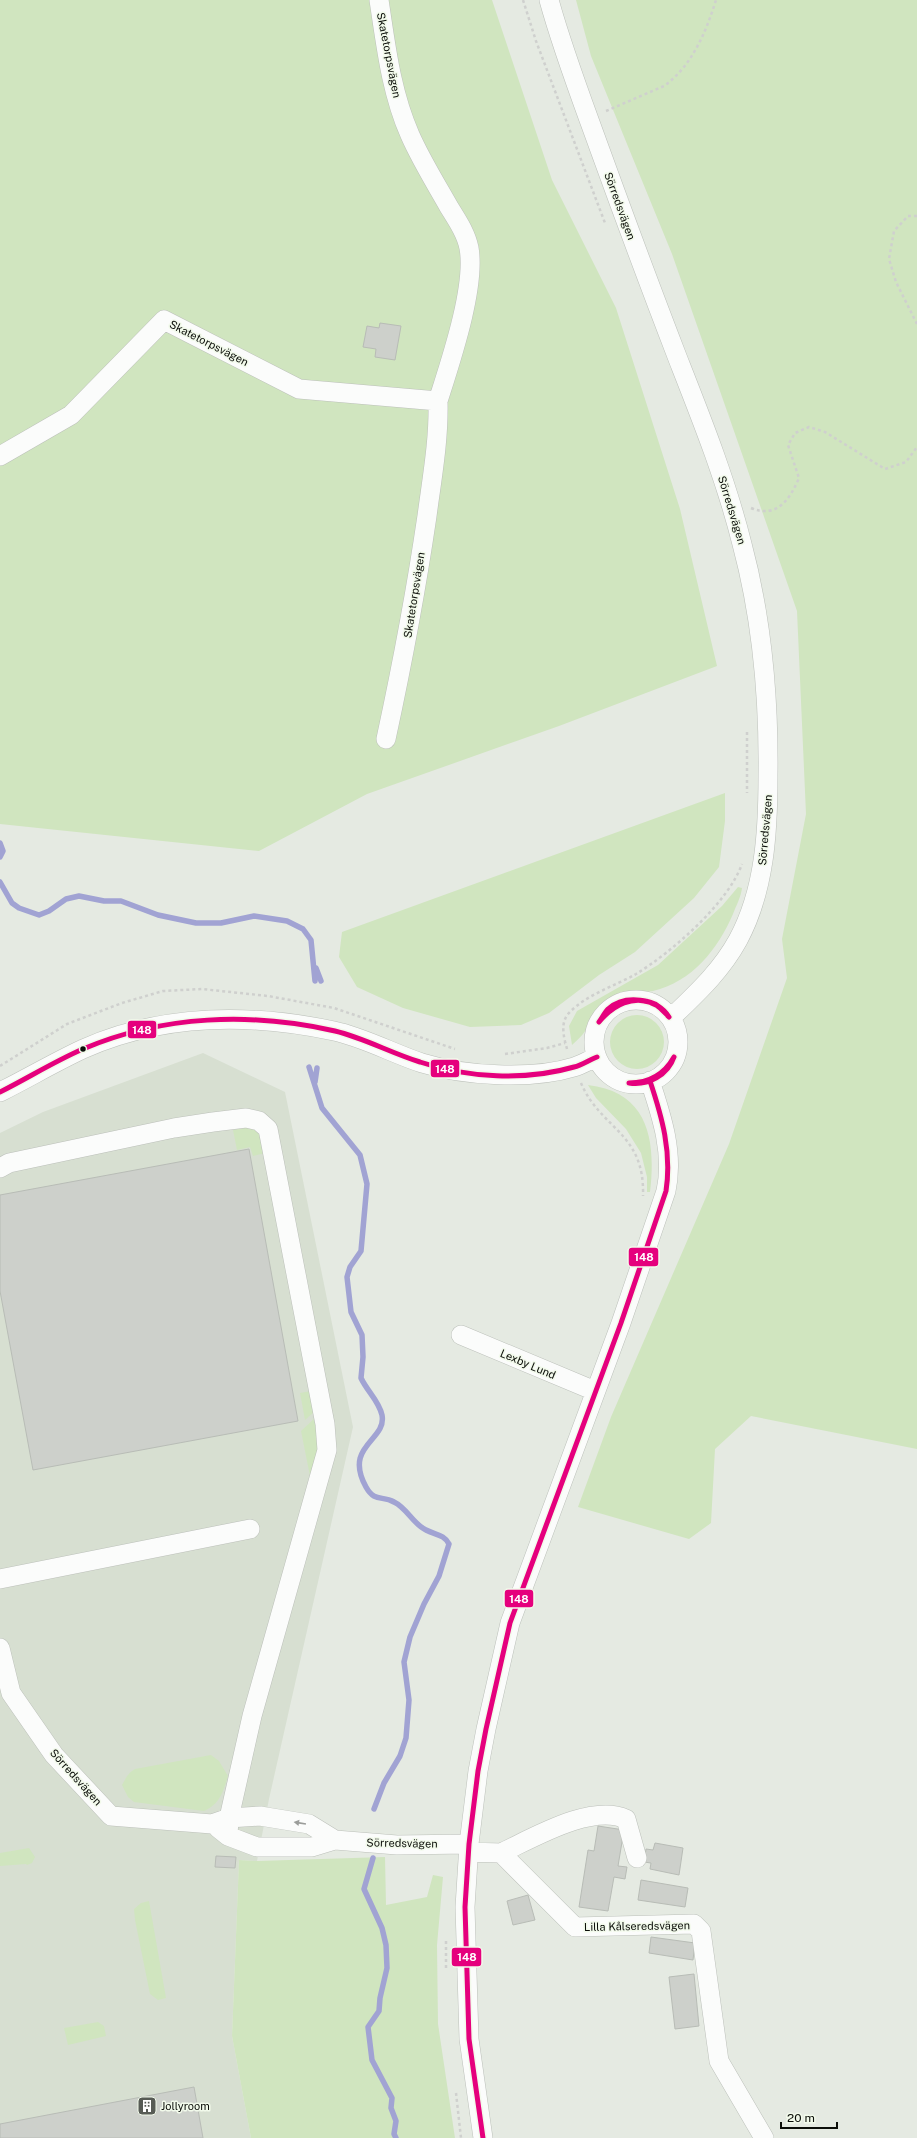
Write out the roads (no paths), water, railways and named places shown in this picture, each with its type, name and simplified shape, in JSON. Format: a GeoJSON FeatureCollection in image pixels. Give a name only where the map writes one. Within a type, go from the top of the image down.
{"type":"FeatureCollection","features":[{"type":"Feature","properties":{"kind":"street","name":"Skatetorpsvägen"},"geometry":{"type":"LineString","coordinates":[[379,0],[394,90],[401,112],[410,136],[461,227],[468,246],[470,260],[463,310],[452,358],[438,402],[439,428],[423,538],[405,654],[386,739]]}},
{"type":"Feature","properties":{"kind":"street","name":"Sörredsvägen"},"geometry":{"type":"LineString","coordinates":[[549,0],[561,44],[641,263],[715,454],[730,500],[743,545],[754,598],[767,701],[768,808],[764,860],[755,896],[739,939],[723,963],[706,985],[671,1018]]}},
{"type":"Feature","properties":{"kind":"street","name":"Skatetorpsvägen"},"geometry":{"type":"LineString","coordinates":[[0,456],[70,415],[164,320],[299,388],[438,402]]}},
{"type":"Feature","properties":{"kind":"street"},"geometry":{"type":"LineString","coordinates":[[631,1000],[646,1000],[660,1006],[671,1018],[678,1035],[676,1054],[666,1071],[650,1081],[631,1084],[618,1080],[603,1068],[597,1057],[594,1042],[596,1027],[604,1014],[616,1004],[631,1000]]}},
{"type":"Feature","properties":{"kind":"street"},"geometry":{"type":"LineString","coordinates":[[0,1092],[83,1049],[114,1038],[182,1021],[229,1018],[269,1020],[336,1031],[422,1063],[459,1072],[528,1074],[574,1067],[597,1057]]}},
{"type":"Feature","properties":{"kind":"street"},"geometry":{"type":"LineString","coordinates":[[483,2138],[469,2039],[465,1907],[469,1848],[478,1771],[510,1623],[659,1218],[669,1179],[668,1146],[658,1104],[650,1081]]}},
{"type":"Feature","properties":{"kind":"street"},"geometry":{"type":"LineString","coordinates":[[0,1168],[9,1163],[174,1128],[213,1122],[246,1118],[259,1121],[268,1129],[325,1424],[327,1450],[252,1716],[223,1826]]}},
{"type":"Feature","properties":{"kind":"street","name":"Lexby Lund"},"geometry":{"type":"LineString","coordinates":[[461,1335],[595,1391]]}},
{"type":"Feature","properties":{"kind":"street"},"geometry":{"type":"LineString","coordinates":[[0,1579],[250,1529]]}},
{"type":"Feature","properties":{"kind":"street","name":"Sörredsvägen"},"geometry":{"type":"LineString","coordinates":[[0,1648],[11,1694],[54,1755],[111,1816],[223,1826],[260,1816],[309,1824],[334,1840]]}},
{"type":"Feature","properties":{"kind":"street"},"geometry":{"type":"LineString","coordinates":[[469,1848],[501,1853],[570,1822],[602,1815],[617,1815],[626,1819],[637,1858]]}},
{"type":"Feature","properties":{"kind":"street","name":"Sörredsvägen"},"geometry":{"type":"LineString","coordinates":[[223,1826],[257,1846],[290,1848],[312,1847],[334,1840],[397,1845],[469,1848]]}},
{"type":"Feature","properties":{"kind":"street","name":"Lilla Kålseredsvägen"},"geometry":{"type":"LineString","coordinates":[[501,1853],[575,1927],[694,1924],[701,1931],[719,2061],[764,2138]]}},
{"type":"Feature","properties":{"kind":"waterway"},"geometry":{"type":"LineString","coordinates":[[0,843],[3,851],[0,857]]}},
{"type":"Feature","properties":{"kind":"waterway"},"geometry":{"type":"LineString","coordinates":[[0,882],[12,903],[19,908],[39,915],[49,911],[66,899],[79,896],[104,901],[121,901],[158,915],[196,923],[221,923],[254,916],[287,921],[303,929],[311,940],[315,981]]}},
{"type":"Feature","properties":{"kind":"waterway"},"geometry":{"type":"LineString","coordinates":[[316,968],[321,981]]}},
{"type":"Feature","properties":{"kind":"waterway"},"geometry":{"type":"LineString","coordinates":[[309,1067],[322,1108],[360,1155],[367,1184],[361,1251],[350,1267],[347,1277],[351,1312],[362,1335],[363,1357],[361,1378],[376,1401],[382,1415],[382,1424],[362,1453],[360,1473],[366,1487],[372,1495],[390,1500],[399,1505],[421,1527],[429,1532],[442,1536],[449,1544],[439,1576],[424,1604],[410,1637],[404,1662],[409,1700],[406,1738],[400,1756],[384,1783],[374,1809]]}},
{"type":"Feature","properties":{"kind":"waterway"},"geometry":{"type":"LineString","coordinates":[[315,1082],[317,1068]]}},
{"type":"Feature","properties":{"kind":"waterway"},"geometry":{"type":"LineString","coordinates":[[373,1858],[364,1889],[382,1928],[386,1945],[387,1968],[380,1998],[379,2011],[368,2027],[372,2060],[392,2098],[391,2108],[396,2121],[394,2134],[396,2138]]}},
{"type":"Feature","properties":{"kind":"place","name":"Jollyroom"},"geometry":{"type":"Point","coordinates":[147,2106]}}]}
